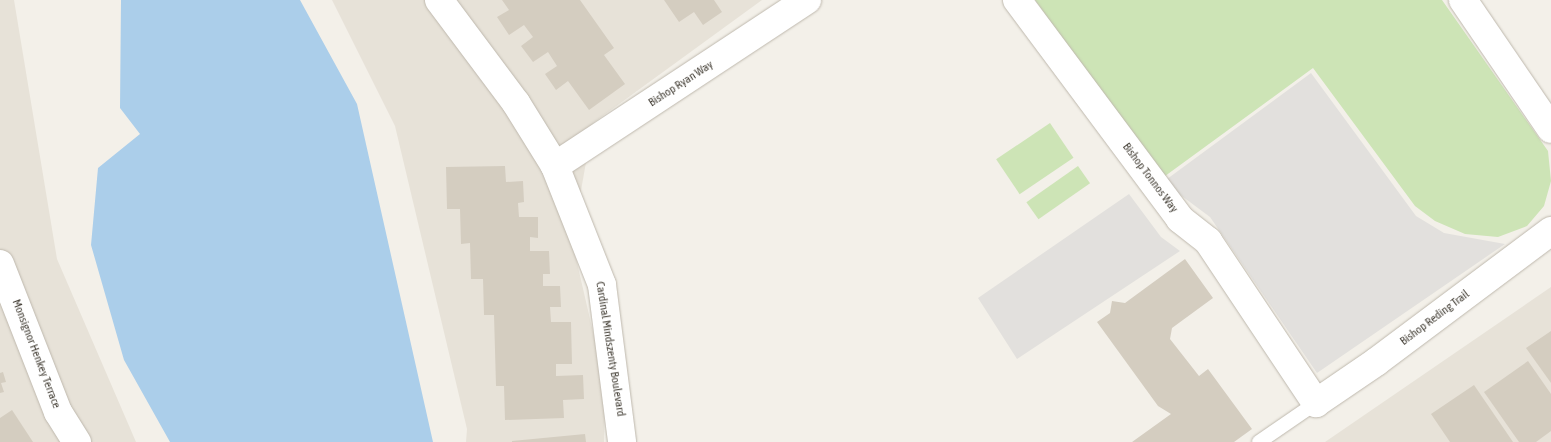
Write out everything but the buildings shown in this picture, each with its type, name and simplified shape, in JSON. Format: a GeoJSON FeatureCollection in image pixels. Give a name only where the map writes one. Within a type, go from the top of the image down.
{"type":"FeatureCollection","features":[{"type":"Feature","properties":{"kind":"street","name":"Cardinal Mindszenty Boulevard"},"geometry":{"type":"LineString","coordinates":[[439,0],[516,103],[555,166],[602,285],[622,442]]}},
{"type":"Feature","properties":{"kind":"street","name":"Bishop Ryan Way"},"geometry":{"type":"LineString","coordinates":[[555,166],[807,0]]}},
{"type":"Feature","properties":{"kind":"street","name":"Bishop Tonnos Way"},"geometry":{"type":"LineString","coordinates":[[1018,0],[1180,219],[1208,240],[1316,403]]}},
{"type":"Feature","properties":{"kind":"street"},"geometry":{"type":"LineString","coordinates":[[1463,0],[1551,129]]}},
{"type":"Feature","properties":{"kind":"street","name":"Bishop Reding Trail"},"geometry":{"type":"LineString","coordinates":[[1316,403],[1376,362],[1551,231]]}},
{"type":"Feature","properties":{"kind":"street","name":"Monsignor Henkey Terrace"},"geometry":{"type":"LineString","coordinates":[[0,264],[58,412],[77,442]]}},
{"type":"Feature","properties":{"kind":"lane"},"geometry":{"type":"LineString","coordinates":[[1259,442],[1316,403]]}},
{"type":"Feature","properties":{"kind":"shaded area"},"geometry":{"type":"Polygon","coordinates":[[[0,0],[14,0],[57,259],[136,442],[0,442],[0,0]]]}},
{"type":"Feature","properties":{"kind":"shaded area"},"geometry":{"type":"Polygon","coordinates":[[[332,0],[762,0],[593,123],[572,241],[605,384],[604,442],[466,442],[467,429],[395,126],[332,0]]]}},
{"type":"Feature","properties":{"kind":"shaded area"},"geometry":{"type":"Polygon","coordinates":[[[1311,73],[1416,216],[1444,233],[1505,244],[1317,373],[1210,217],[1163,182],[1311,73]]]}},
{"type":"Feature","properties":{"kind":"shaded area"},"geometry":{"type":"Polygon","coordinates":[[[1129,194],[1161,237],[1180,251],[1017,359],[978,298],[1129,194]]]}},
{"type":"Feature","properties":{"kind":"shaded area"},"geometry":{"type":"Polygon","coordinates":[[[1551,287],[1551,442],[1325,442],[1551,287]]]}},
{"type":"Feature","properties":{"kind":"green space"},"geometry":{"type":"Polygon","coordinates":[[[1035,0],[1442,0],[1548,151],[1551,181],[1544,206],[1527,226],[1498,237],[1465,234],[1435,221],[1415,206],[1313,68],[1161,179],[1035,0]]]}},
{"type":"Feature","properties":{"kind":"green space"},"geometry":{"type":"Polygon","coordinates":[[[1050,123],[1073,158],[1020,194],[996,159],[1050,123]]]}},
{"type":"Feature","properties":{"kind":"green space"},"geometry":{"type":"Polygon","coordinates":[[[1078,166],[1090,183],[1038,219],[1026,202],[1078,166]]]}},
{"type":"Feature","properties":{"kind":"water"},"geometry":{"type":"Polygon","coordinates":[[[121,0],[300,0],[357,104],[433,442],[170,442],[124,360],[91,245],[98,168],[140,134],[120,108],[121,0]]]}}]}
